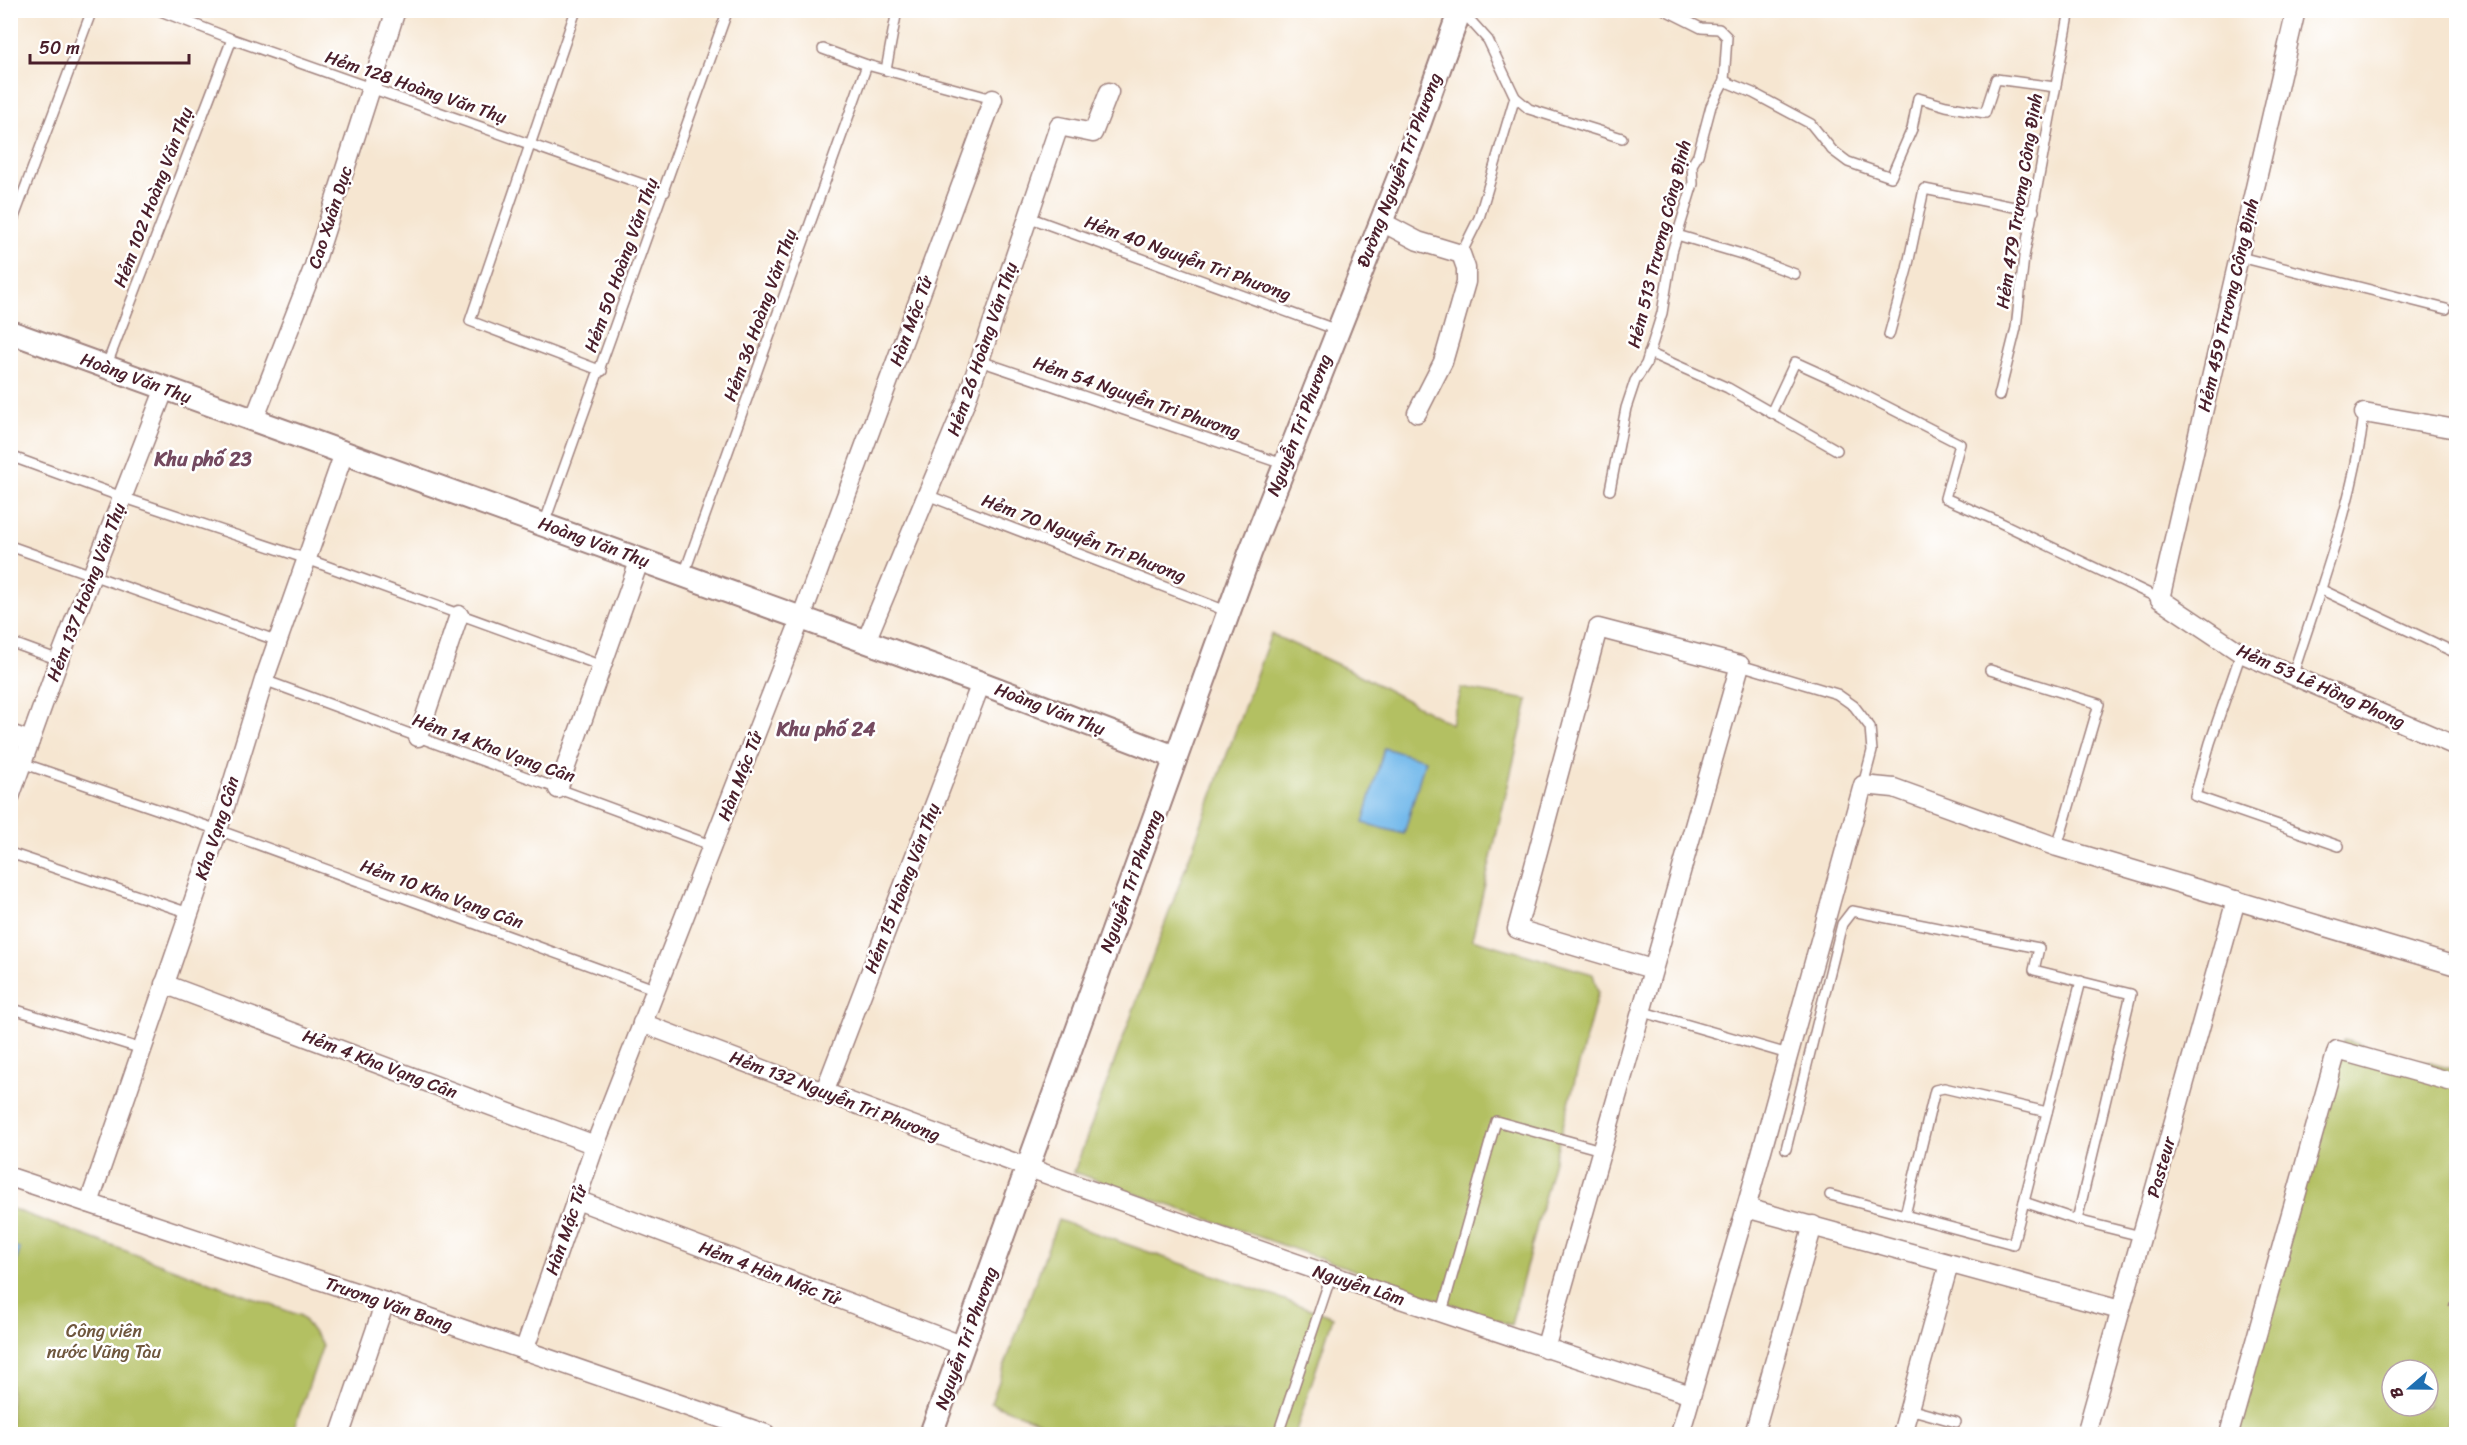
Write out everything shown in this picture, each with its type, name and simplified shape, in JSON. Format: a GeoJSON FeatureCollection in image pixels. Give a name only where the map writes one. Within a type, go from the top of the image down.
{"type":"FeatureCollection","features":[{"type":"Feature","properties":{"kind":"street","name":"Cao Xuân Dục"},"geometry":{"type":"LineString","coordinates":[[254,420],[314,266],[396,10]]}},
{"type":"Feature","properties":{"kind":"street","name":"Đường Nguyễn Tri Phương"},"geometry":{"type":"LineString","coordinates":[[1337,330],[1412,144],[1461,10]]}},
{"type":"Feature","properties":{"kind":"street","name":"Hẻm 459 Trương Công Định"},"geometry":{"type":"LineString","coordinates":[[2160,599],[2296,10]]}},
{"type":"Feature","properties":{"kind":"street","name":"Hẻm 26 Hoàng Văn Thụ"},"geometry":{"type":"LineString","coordinates":[[866,641],[980,361],[1059,126],[1093,133],[1109,92]]}},
{"type":"Feature","properties":{"kind":"street","name":"Hàn Mặc Tử"},"geometry":{"type":"LineString","coordinates":[[524,1351],[595,1145],[654,989],[713,846],[801,618],[993,99]]}},
{"type":"Feature","properties":{"kind":"street"},"geometry":{"type":"LineString","coordinates":[[1380,221],[1418,241],[1461,254],[1466,268],[1467,282],[1443,362],[1417,413]]}},
{"type":"Feature","properties":{"kind":"street","name":"Nguyễn Tri Phương"},"geometry":{"type":"LineString","coordinates":[[931,1434],[1283,464],[1337,330]]}},
{"type":"Feature","properties":{"kind":"street","name":"Hoàng Văn Thụ"},"geometry":{"type":"LineString","coordinates":[[10,332],[981,683],[1175,758]]}},
{"type":"Feature","properties":{"kind":"street","name":"Hẻm 137 Hoàng Văn Thụ"},"geometry":{"type":"LineString","coordinates":[[10,797],[59,660],[165,388]]}},
{"type":"Feature","properties":{"kind":"street"},"geometry":{"type":"LineString","coordinates":[[2364,413],[2457,429]]}},
{"type":"Feature","properties":{"kind":"street","name":"Kha Vạng Cân"},"geometry":{"type":"LineString","coordinates":[[89,1203],[218,830],[264,680],[344,453]]}},
{"type":"Feature","properties":{"kind":"street"},"geometry":{"type":"LineString","coordinates":[[558,789],[640,559]]}},
{"type":"Feature","properties":{"kind":"street","name":"Hẻm 53 Lê Hồng Phong"},"geometry":{"type":"LineString","coordinates":[[2160,599],[2241,653],[2457,746]]}},
{"type":"Feature","properties":{"kind":"street"},"geometry":{"type":"LineString","coordinates":[[418,737],[459,615]]}},
{"type":"Feature","properties":{"kind":"street"},"geometry":{"type":"LineString","coordinates":[[1545,1348],[1740,665],[1598,628],[1517,930],[1652,969]]}},
{"type":"Feature","properties":{"kind":"street","name":"Hẻm 15 Hoàng Văn Thụ"},"geometry":{"type":"LineString","coordinates":[[824,1093],[981,683]]}},
{"type":"Feature","properties":{"kind":"street"},"geometry":{"type":"LineString","coordinates":[[10,734],[30,741]]}},
{"type":"Feature","properties":{"kind":"street"},"geometry":{"type":"LineString","coordinates":[[1680,1434],[1746,1208],[1863,785],[1894,788],[2057,847],[2457,966]]}},
{"type":"Feature","properties":{"kind":"street","name":"Pasteur"},"geometry":{"type":"LineString","coordinates":[[2086,1434],[2236,900]]}},
{"type":"Feature","properties":{"kind":"street","name":"Hẻm 4 Kha Vạng Cân"},"geometry":{"type":"LineString","coordinates":[[164,984],[595,1145]]}},
{"type":"Feature","properties":{"kind":"street","name":"Hẻm 132 Nguyễn Tri Phương"},"geometry":{"type":"LineString","coordinates":[[642,1023],[1028,1168]]}},
{"type":"Feature","properties":{"kind":"street"},"geometry":{"type":"LineString","coordinates":[[2229,1434],[2337,1050],[2457,1083]]}},
{"type":"Feature","properties":{"kind":"street","name":"Nguyễn Lâm"},"geometry":{"type":"LineString","coordinates":[[1028,1168],[1331,1276],[1691,1395]]}},
{"type":"Feature","properties":{"kind":"street","name":"Trương Văn Bang"},"geometry":{"type":"LineString","coordinates":[[10,1177],[385,1302],[524,1351],[716,1426],[766,1434]]}},
{"type":"Feature","properties":{"kind":"street","name":"Hẻm 4 Hàn Mặc Tử"},"geometry":{"type":"LineString","coordinates":[[577,1200],[964,1346]]}},
{"type":"Feature","properties":{"kind":"street"},"geometry":{"type":"LineString","coordinates":[[1746,1208],[2120,1310]]}},
{"type":"Feature","properties":{"kind":"street"},"geometry":{"type":"LineString","coordinates":[[1754,1434],[1813,1225]]}},
{"type":"Feature","properties":{"kind":"street"},"geometry":{"type":"LineString","coordinates":[[1902,1434],[1950,1264]]}},
{"type":"Feature","properties":{"kind":"street"},"geometry":{"type":"LineString","coordinates":[[340,1434],[385,1302]]}},
{"type":"Feature","properties":{"kind":"lane"},"geometry":{"type":"LineString","coordinates":[[10,228],[92,10]]}},
{"type":"Feature","properties":{"kind":"lane","name":"Hẻm 128 Hoàng Văn Thụ"},"geometry":{"type":"LineString","coordinates":[[158,10],[232,39],[665,192]]}},
{"type":"Feature","properties":{"kind":"lane"},"geometry":{"type":"LineString","coordinates":[[576,10],[470,321],[602,371]]}},
{"type":"Feature","properties":{"kind":"lane"},"geometry":{"type":"LineString","coordinates":[[886,70],[897,10]]}},
{"type":"Feature","properties":{"kind":"lane"},"geometry":{"type":"LineString","coordinates":[[1461,10],[1488,40],[1515,97],[1529,109],[1622,138]]}},
{"type":"Feature","properties":{"kind":"lane","name":"Hẻm 513 Trương Công Định"},"geometry":{"type":"LineString","coordinates":[[1610,490],[1626,408],[1635,381],[1646,363],[1662,313],[1677,235],[1693,184],[1692,165],[1698,155],[1711,106],[1724,81],[1727,37],[1719,29],[1701,28],[1665,10]]}},
{"type":"Feature","properties":{"kind":"lane","name":"Hẻm 479 Trương Công Định"},"geometry":{"type":"LineString","coordinates":[[1999,396],[2016,328],[2019,293],[2070,10]]}},
{"type":"Feature","properties":{"kind":"lane","name":"Hẻm 50 Hoàng Văn Thụ"},"geometry":{"type":"LineString","coordinates":[[544,524],[665,192],[726,15]]}},
{"type":"Feature","properties":{"kind":"lane","name":"Hẻm 102 Hoàng Văn Thụ"},"geometry":{"type":"LineString","coordinates":[[106,367],[232,39]]}},
{"type":"Feature","properties":{"kind":"lane"},"geometry":{"type":"LineString","coordinates":[[823,49],[867,66],[993,99]]}},
{"type":"Feature","properties":{"kind":"lane","name":"Hẻm 36 Hoàng Văn Thụ"},"geometry":{"type":"LineString","coordinates":[[684,576],[867,66]]}},
{"type":"Feature","properties":{"kind":"lane"},"geometry":{"type":"LineString","coordinates":[[1724,81],[1753,93],[1811,124],[1832,150],[1848,162],[1892,177],[1912,129],[1918,98],[1985,113],[1996,80],[2055,87]]}},
{"type":"Feature","properties":{"kind":"lane"},"geometry":{"type":"LineString","coordinates":[[1461,254],[1479,218],[1515,97]]}},
{"type":"Feature","properties":{"kind":"lane"},"geometry":{"type":"LineString","coordinates":[[1889,335],[1907,269],[1924,189],[2034,211]]}},
{"type":"Feature","properties":{"kind":"lane","name":"Hẻm 40 Nguyễn Tri Phương"},"geometry":{"type":"LineString","coordinates":[[1028,217],[1337,330]]}},
{"type":"Feature","properties":{"kind":"lane"},"geometry":{"type":"LineString","coordinates":[[1677,235],[1745,255],[1795,274]]}},
{"type":"Feature","properties":{"kind":"lane"},"geometry":{"type":"LineString","coordinates":[[2240,257],[2446,309]]}},
{"type":"Feature","properties":{"kind":"lane"},"geometry":{"type":"LineString","coordinates":[[1649,353],[1728,388],[1837,450]]}},
{"type":"Feature","properties":{"kind":"lane","name":"Hẻm 54 Nguyễn Tri Phương"},"geometry":{"type":"LineString","coordinates":[[980,361],[1283,464]]}},
{"type":"Feature","properties":{"kind":"lane"},"geometry":{"type":"LineString","coordinates":[[1771,413],[1795,362],[1837,381],[1959,444],[1945,498],[2160,599]]}},
{"type":"Feature","properties":{"kind":"lane"},"geometry":{"type":"LineString","coordinates":[[2293,674],[2320,589],[2358,454],[2364,413]]}},
{"type":"Feature","properties":{"kind":"lane"},"geometry":{"type":"LineString","coordinates":[[10,456],[122,497],[307,559],[602,666]]}},
{"type":"Feature","properties":{"kind":"lane","name":"Hẻm 70 Nguyễn Tri Phương"},"geometry":{"type":"LineString","coordinates":[[927,495],[1229,612]]}},
{"type":"Feature","properties":{"kind":"lane"},"geometry":{"type":"LineString","coordinates":[[10,546],[278,641]]}},
{"type":"Feature","properties":{"kind":"lane"},"geometry":{"type":"LineString","coordinates":[[2320,589],[2457,653]]}},
{"type":"Feature","properties":{"kind":"lane"},"geometry":{"type":"LineString","coordinates":[[10,642],[59,660]]}},
{"type":"Feature","properties":{"kind":"lane"},"geometry":{"type":"LineString","coordinates":[[2241,653],[2210,743],[2195,796],[2339,846]]}},
{"type":"Feature","properties":{"kind":"lane"},"geometry":{"type":"LineString","coordinates":[[1740,665],[1837,694],[1854,706],[1870,726],[1872,751],[1863,785]]}},
{"type":"Feature","properties":{"kind":"lane"},"geometry":{"type":"LineString","coordinates":[[1990,670],[2099,704],[2057,847]]}},
{"type":"Feature","properties":{"kind":"lane","name":"Hẻm 14 Kha Vạng Cân"},"geometry":{"type":"LineString","coordinates":[[264,680],[713,846]]}},
{"type":"Feature","properties":{"kind":"lane","name":"Hẻm 10 Kha Vạng Cân"},"geometry":{"type":"LineString","coordinates":[[22,763],[218,830],[654,989]]}},
{"type":"Feature","properties":{"kind":"lane"},"geometry":{"type":"LineString","coordinates":[[10,853],[189,913]]}},
{"type":"Feature","properties":{"kind":"lane"},"geometry":{"type":"LineString","coordinates":[[1786,1149],[1842,924],[1852,911],[2039,948],[2034,970],[2131,994],[2077,1220]]}},
{"type":"Feature","properties":{"kind":"lane"},"geometry":{"type":"LineString","coordinates":[[1830,1196],[2013,1244],[2080,981]]}},
{"type":"Feature","properties":{"kind":"lane"},"geometry":{"type":"LineString","coordinates":[[10,1008],[142,1049]]}},
{"type":"Feature","properties":{"kind":"lane"},"geometry":{"type":"LineString","coordinates":[[1640,1011],[1788,1054]]}},
{"type":"Feature","properties":{"kind":"lane"},"geometry":{"type":"LineString","coordinates":[[1905,1215],[1935,1090],[1944,1088],[2047,1112]]}},
{"type":"Feature","properties":{"kind":"lane"},"geometry":{"type":"LineString","coordinates":[[1442,1312],[1496,1122],[1601,1150]]}},
{"type":"Feature","properties":{"kind":"lane"},"geometry":{"type":"LineString","coordinates":[[2024,1202],[2077,1220],[2141,1236]]}},
{"type":"Feature","properties":{"kind":"lane"},"geometry":{"type":"LineString","coordinates":[[1278,1434],[1331,1276]]}},
{"type":"Feature","properties":{"kind":"lane"},"geometry":{"type":"LineString","coordinates":[[1909,1409],[1956,1422]]}},
{"type":"Feature","properties":{"kind":"path"},"geometry":{"type":"LineString","coordinates":[[2449,1304],[2457,1306]]}},
{"type":"Feature","properties":{"kind":"green space"},"geometry":{"type":"Polygon","coordinates":[[[1271,634],[1354,672],[1451,724],[1461,688],[1528,700],[1472,939],[1593,974],[1598,992],[1511,1325],[1074,1172],[1271,634]]]}},
{"type":"Feature","properties":{"kind":"green space"},"geometry":{"type":"Polygon","coordinates":[[[2343,1040],[2456,1070],[2456,1390],[2444,1434],[2235,1434],[2343,1040]]]}},
{"type":"Feature","properties":{"kind":"green space","name":"Công viên nước Vũng Tàu"},"geometry":{"type":"Polygon","coordinates":[[[10,1208],[301,1316],[323,1345],[292,1434],[11,1434],[10,1208]]]}},
{"type":"Feature","properties":{"kind":"green space"},"geometry":{"type":"Polygon","coordinates":[[[1058,1220],[1333,1317],[1295,1434],[1070,1434],[991,1403],[1058,1220]]]}},
{"type":"Feature","properties":{"kind":"water"},"geometry":{"type":"Polygon","coordinates":[[[1384,748],[1425,760],[1404,834],[1363,823],[1384,748]]]}},
{"type":"Feature","properties":{"kind":"water"},"geometry":{"type":"Polygon","coordinates":[[[10,1246],[20,1249],[11,1280],[10,1246]]]}},
{"type":"Feature","properties":{"kind":"district","name":"Khu phố 23"},"geometry":{"type":"Point","coordinates":[203,459]}},
{"type":"Feature","properties":{"kind":"district","name":"Khu phố 24"},"geometry":{"type":"Point","coordinates":[826,729]}}]}
